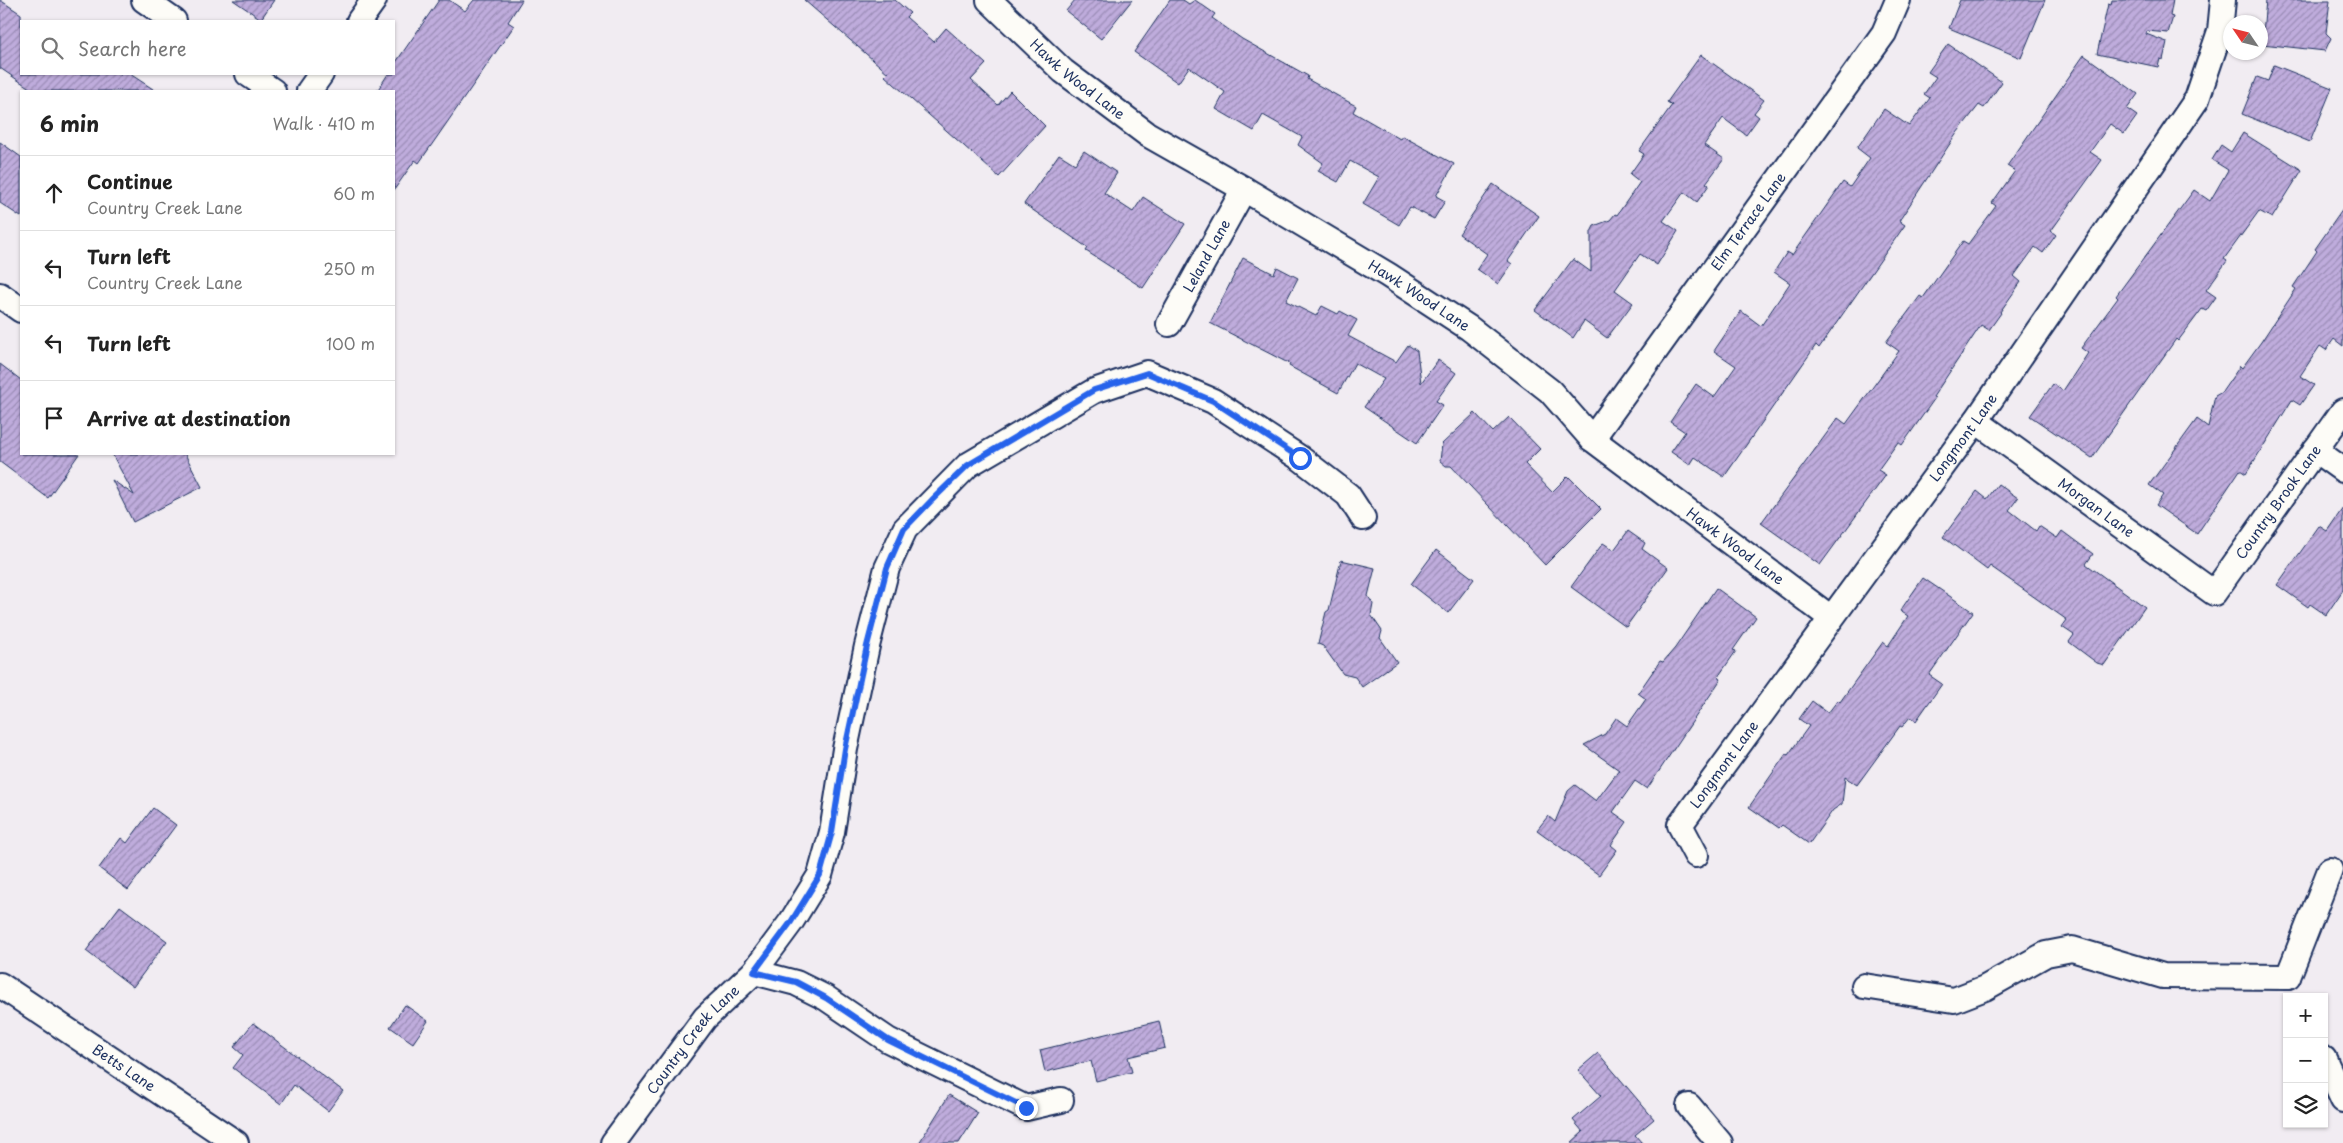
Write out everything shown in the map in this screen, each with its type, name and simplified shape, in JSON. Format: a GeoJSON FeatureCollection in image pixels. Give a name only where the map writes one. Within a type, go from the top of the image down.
{"type":"FeatureCollection","features":[{"type":"Feature","properties":{"kind":"street"},"geometry":{"type":"LineString","coordinates":[[144,0],[173,20]]}},
{"type":"Feature","properties":{"kind":"street"},"geometry":{"type":"LineString","coordinates":[[360,20],[374,0]]}},
{"type":"Feature","properties":{"kind":"street","name":"Hawk Wood Lane"},"geometry":{"type":"LineString","coordinates":[[989,0],[1063,71],[1147,134],[1244,189],[1388,275],[1469,328],[1550,391],[1592,439],[1831,618]]}},
{"type":"Feature","properties":{"kind":"street","name":"Elm Terrace Lane"},"geometry":{"type":"LineString","coordinates":[[1592,439],[1884,33],[1898,0]]}},
{"type":"Feature","properties":{"kind":"street","name":"Longmont Lane"},"geometry":{"type":"LineString","coordinates":[[1696,855],[1680,826],[1976,421],[2197,99],[2220,31],[2222,0]]}},
{"type":"Feature","properties":{"kind":"street"},"geometry":{"type":"LineString","coordinates":[[249,75],[272,90]]}},
{"type":"Feature","properties":{"kind":"street"},"geometry":{"type":"LineString","coordinates":[[310,90],[320,75]]}},
{"type":"Feature","properties":{"kind":"street","name":"Leland Lane"},"geometry":{"type":"LineString","coordinates":[[1169,324],[1244,189]]}},
{"type":"Feature","properties":{"kind":"street"},"geometry":{"type":"LineString","coordinates":[[0,295],[20,309]]}},
{"type":"Feature","properties":{"kind":"street","name":"Country Creek Lane"},"geometry":{"type":"LineString","coordinates":[[613,1143],[705,1018],[754,972],[791,922],[820,875],[832,832],[845,749],[867,646],[887,568],[904,529],[968,465],[1094,390],[1147,373],[1213,401],[1300,458],[1348,495],[1363,518]]}},
{"type":"Feature","properties":{"kind":"street","name":"Country Brook Lane"},"geometry":{"type":"LineString","coordinates":[[2214,593],[2343,411]]}},
{"type":"Feature","properties":{"kind":"street","name":"Morgan Lane"},"geometry":{"type":"LineString","coordinates":[[1976,421],[2214,593]]}},
{"type":"Feature","properties":{"kind":"street"},"geometry":{"type":"LineString","coordinates":[[2315,450],[2343,470]]}},
{"type":"Feature","properties":{"kind":"street"},"geometry":{"type":"LineString","coordinates":[[1864,986],[1954,1000],[1985,988],[2046,954],[2072,949],[2163,976],[2292,987],[2330,870]]}},
{"type":"Feature","properties":{"kind":"street"},"geometry":{"type":"LineString","coordinates":[[754,972],[796,982],[826,998],[888,1040],[1026,1108],[1061,1100]]}},
{"type":"Feature","properties":{"kind":"street","name":"Betts Lane"},"geometry":{"type":"LineString","coordinates":[[6,988],[236,1143]]}},
{"type":"Feature","properties":{"kind":"street"},"geometry":{"type":"LineString","coordinates":[[2328,1068],[2343,1100]]}},
{"type":"Feature","properties":{"kind":"street"},"geometry":{"type":"LineString","coordinates":[[1688,1106],[1720,1143]]}},
{"type":"Feature","properties":{"kind":"building"},"geometry":{"type":"Polygon","coordinates":[[[0,0],[21,14],[20,75],[132,75],[154,90],[33,90],[0,68],[0,0]]]}},
{"type":"Feature","properties":{"kind":"building"},"geometry":{"type":"Polygon","coordinates":[[[233,0],[274,0],[261,19],[233,0]]]}},
{"type":"Feature","properties":{"kind":"building"},"geometry":{"type":"Polygon","coordinates":[[[439,0],[449,0],[465,11],[474,0],[522,0],[508,22],[514,26],[419,163],[415,160],[395,189],[395,90],[378,90],[387,75],[395,75],[395,64],[439,0]]]}},
{"type":"Feature","properties":{"kind":"building"},"geometry":{"type":"Polygon","coordinates":[[[804,0],[895,0],[910,13],[906,17],[934,42],[946,28],[986,64],[971,80],[998,105],[1010,91],[1045,126],[999,177],[885,76],[888,73],[804,0]]]}},
{"type":"Feature","properties":{"kind":"building"},"geometry":{"type":"Polygon","coordinates":[[[1075,0],[1132,0],[1101,39],[1066,11],[1075,0]]]}},
{"type":"Feature","properties":{"kind":"building"},"geometry":{"type":"Polygon","coordinates":[[[1170,0],[1183,0],[1189,4],[1195,0],[1215,14],[1212,18],[1242,39],[1308,76],[1307,79],[1356,106],[1353,112],[1400,139],[1402,136],[1454,164],[1436,196],[1445,201],[1434,219],[1410,207],[1399,225],[1363,204],[1379,177],[1350,161],[1338,182],[1318,171],[1323,163],[1298,145],[1302,137],[1263,115],[1254,131],[1216,109],[1225,92],[1189,67],[1178,83],[1134,52],[1170,0]]]}},
{"type":"Feature","properties":{"kind":"building"},"geometry":{"type":"Polygon","coordinates":[[[1960,0],[2045,0],[2021,58],[1949,28],[1960,0]]]}},
{"type":"Feature","properties":{"kind":"building"},"geometry":{"type":"Polygon","coordinates":[[[2112,0],[2173,0],[2170,16],[2173,17],[2168,33],[2147,31],[2146,34],[2167,42],[2163,60],[2160,59],[2158,67],[2097,54],[2108,4],[2111,5],[2112,0]]]}},
{"type":"Feature","properties":{"kind":"building"},"geometry":{"type":"Polygon","coordinates":[[[2266,0],[2330,0],[2326,33],[2331,38],[2325,51],[2268,45],[2268,15],[2265,15],[2266,0]]]}},
{"type":"Feature","properties":{"kind":"building"},"geometry":{"type":"Polygon","coordinates":[[[1948,44],[2002,82],[1984,108],[1979,105],[1957,133],[1899,221],[1905,225],[1819,348],[1816,345],[1724,477],[1695,457],[1690,465],[1671,452],[1685,432],[1670,422],[1696,384],[1714,397],[1736,366],[1714,351],[1741,311],[1761,326],[1790,283],[1774,272],[1787,252],[1792,255],[1843,182],[1850,187],[1870,158],[1857,148],[1884,109],[1909,126],[1930,98],[1924,94],[1936,77],[1928,72],[1948,44]]]}},
{"type":"Feature","properties":{"kind":"building"},"geometry":{"type":"Polygon","coordinates":[[[1701,55],[1764,100],[1754,113],[1759,117],[1746,135],[1723,118],[1704,145],[1724,159],[1706,183],[1709,185],[1697,202],[1684,192],[1663,221],[1678,231],[1657,265],[1640,254],[1615,290],[1633,303],[1607,338],[1584,321],[1573,338],[1535,310],[1573,259],[1591,272],[1591,232],[1594,226],[1610,220],[1615,214],[1617,215],[1640,182],[1630,174],[1644,154],[1639,151],[1672,105],[1667,102],[1701,55]]]}},
{"type":"Feature","properties":{"kind":"building"},"geometry":{"type":"Polygon","coordinates":[[[2084,55],[2138,94],[2127,109],[2137,116],[2124,134],[2110,124],[2090,152],[2102,160],[2051,231],[2056,235],[2043,253],[2035,247],[2014,276],[2021,282],[2001,313],[1989,330],[1981,325],[1933,397],[1935,398],[1902,445],[1898,442],[1878,470],[1886,475],[1820,565],[1761,523],[1838,418],[1846,424],[1899,351],[1886,342],[1920,296],[1923,298],[1963,241],[1968,244],[1996,206],[1992,203],[2015,171],[2007,166],[2084,55]]]}},
{"type":"Feature","properties":{"kind":"building"},"geometry":{"type":"Polygon","coordinates":[[[2274,65],[2332,88],[2310,142],[2242,114],[2257,77],[2268,81],[2274,65]]]}},
{"type":"Feature","properties":{"kind":"building"},"geometry":{"type":"Polygon","coordinates":[[[2243,133],[2302,170],[2272,218],[2259,211],[2224,259],[2227,261],[2206,290],[2216,297],[2206,311],[2202,309],[2178,341],[2176,339],[2092,458],[2030,416],[2053,384],[2063,391],[2088,353],[2081,348],[2118,298],[2116,296],[2194,190],[2210,201],[2228,170],[2212,160],[2221,145],[2231,152],[2243,133]]]}},
{"type":"Feature","properties":{"kind":"building"},"geometry":{"type":"Polygon","coordinates":[[[0,142],[20,156],[20,216],[0,203],[0,142]]]}},
{"type":"Feature","properties":{"kind":"building"},"geometry":{"type":"Polygon","coordinates":[[[1084,151],[1117,173],[1104,193],[1133,212],[1143,197],[1185,224],[1143,288],[1086,251],[1088,248],[1024,204],[1059,154],[1075,164],[1084,151]]]}},
{"type":"Feature","properties":{"kind":"building"},"geometry":{"type":"Polygon","coordinates":[[[1493,184],[1539,216],[1508,261],[1512,264],[1498,284],[1477,269],[1487,254],[1459,234],[1493,184]]]}},
{"type":"Feature","properties":{"kind":"building"},"geometry":{"type":"Polygon","coordinates":[[[2343,209],[2343,346],[2334,339],[2326,350],[2320,346],[2300,376],[2314,385],[2300,405],[2292,400],[2246,474],[2240,470],[2197,534],[2156,505],[2163,495],[2149,485],[2197,419],[2208,427],[2215,396],[2222,392],[2240,366],[2242,368],[2261,342],[2296,289],[2293,287],[2317,251],[2315,249],[2343,209]]]}},
{"type":"Feature","properties":{"kind":"building"},"geometry":{"type":"Polygon","coordinates":[[[1243,258],[1274,274],[1277,267],[1298,278],[1286,301],[1316,316],[1322,306],[1338,314],[1340,311],[1357,320],[1348,336],[1396,362],[1408,345],[1417,351],[1421,383],[1438,360],[1456,373],[1436,401],[1443,405],[1417,443],[1364,407],[1384,379],[1355,363],[1338,393],[1289,366],[1290,364],[1210,323],[1243,258]]]}},
{"type":"Feature","properties":{"kind":"building"},"geometry":{"type":"Polygon","coordinates":[[[0,364],[20,379],[20,455],[78,455],[48,498],[0,462],[0,364]]]}},
{"type":"Feature","properties":{"kind":"building"},"geometry":{"type":"Polygon","coordinates":[[[1475,413],[1493,432],[1509,417],[1540,449],[1525,464],[1552,492],[1568,476],[1601,509],[1545,565],[1451,466],[1446,466],[1440,461],[1442,444],[1475,413]]]}},
{"type":"Feature","properties":{"kind":"building"},"geometry":{"type":"Polygon","coordinates":[[[113,455],[186,455],[202,487],[133,522],[112,480],[134,495],[113,455]]]}},
{"type":"Feature","properties":{"kind":"building"},"geometry":{"type":"Polygon","coordinates":[[[1998,484],[2018,498],[2009,510],[2036,531],[2039,526],[2057,538],[2062,531],[2093,554],[2086,564],[2145,607],[2104,665],[2097,663],[2069,642],[2074,635],[2062,627],[2067,620],[1990,566],[1987,570],[1943,537],[1977,491],[1987,499],[1998,484]]]}},
{"type":"Feature","properties":{"kind":"building"},"geometry":{"type":"Polygon","coordinates":[[[2343,508],[2343,590],[2326,615],[2310,604],[2308,607],[2277,585],[2319,526],[2327,531],[2343,508]]]}},
{"type":"Feature","properties":{"kind":"building"},"geometry":{"type":"Polygon","coordinates":[[[1628,531],[1645,543],[1642,549],[1668,568],[1626,627],[1571,587],[1603,543],[1614,550],[1628,531]]]}},
{"type":"Feature","properties":{"kind":"building"},"geometry":{"type":"Polygon","coordinates":[[[1436,550],[1474,579],[1448,613],[1411,584],[1436,550]]]}},
{"type":"Feature","properties":{"kind":"building"},"geometry":{"type":"Polygon","coordinates":[[[1341,560],[1375,568],[1368,596],[1373,604],[1371,615],[1382,631],[1380,638],[1397,662],[1362,687],[1355,677],[1343,674],[1323,646],[1318,644],[1326,612],[1329,610],[1341,560]]]}},
{"type":"Feature","properties":{"kind":"building"},"geometry":{"type":"Polygon","coordinates":[[[1923,578],[1973,612],[1929,675],[1942,684],[1916,721],[1910,717],[1902,727],[1900,726],[1857,785],[1845,777],[1842,804],[1833,810],[1809,844],[1782,825],[1779,828],[1749,807],[1786,754],[1788,755],[1809,726],[1799,719],[1812,701],[1828,713],[1838,700],[1840,702],[1883,642],[1888,646],[1908,616],[1900,611],[1923,578]]]}},
{"type":"Feature","properties":{"kind":"building"},"geometry":{"type":"Polygon","coordinates":[[[1716,588],[1756,617],[1733,650],[1736,651],[1718,677],[1721,679],[1647,789],[1635,781],[1613,812],[1627,822],[1611,845],[1617,850],[1599,875],[1537,830],[1548,816],[1555,822],[1568,791],[1575,785],[1596,801],[1619,770],[1584,745],[1605,734],[1616,718],[1627,726],[1646,699],[1638,693],[1660,661],[1663,662],[1675,648],[1716,588]]]}},
{"type":"Feature","properties":{"kind":"building"},"geometry":{"type":"Polygon","coordinates":[[[153,808],[176,825],[128,890],[99,868],[121,838],[127,843],[153,808]]]}},
{"type":"Feature","properties":{"kind":"building"},"geometry":{"type":"Polygon","coordinates":[[[120,906],[167,941],[133,987],[86,951],[120,906]]]}},
{"type":"Feature","properties":{"kind":"building"},"geometry":{"type":"Polygon","coordinates":[[[405,1005],[428,1021],[413,1043],[390,1027],[405,1005]]]}},
{"type":"Feature","properties":{"kind":"building"},"geometry":{"type":"Polygon","coordinates":[[[1159,1021],[1165,1048],[1128,1057],[1132,1072],[1096,1081],[1091,1061],[1045,1072],[1040,1050],[1159,1021]]]}},
{"type":"Feature","properties":{"kind":"building"},"geometry":{"type":"Polygon","coordinates":[[[253,1023],[343,1091],[328,1111],[294,1085],[281,1104],[233,1068],[243,1055],[234,1047],[253,1023]]]}},
{"type":"Feature","properties":{"kind":"building"},"geometry":{"type":"Polygon","coordinates":[[[1598,1053],[1654,1119],[1635,1135],[1642,1143],[1571,1143],[1583,1132],[1573,1120],[1601,1096],[1578,1070],[1598,1053]]]}},
{"type":"Feature","properties":{"kind":"building"},"geometry":{"type":"Polygon","coordinates":[[[949,1095],[978,1113],[959,1143],[919,1143],[949,1095]]]}},
{"type":"Feature","properties":{"kind":"route"},"geometry":{"type":"LineString","coordinates":[[1026,1108],[992,1093],[888,1040],[826,998],[796,982],[754,972],[791,922],[820,875],[832,832],[845,749],[867,646],[887,568],[904,529],[968,465],[1094,390],[1147,373],[1213,401],[1300,458]]}}]}
